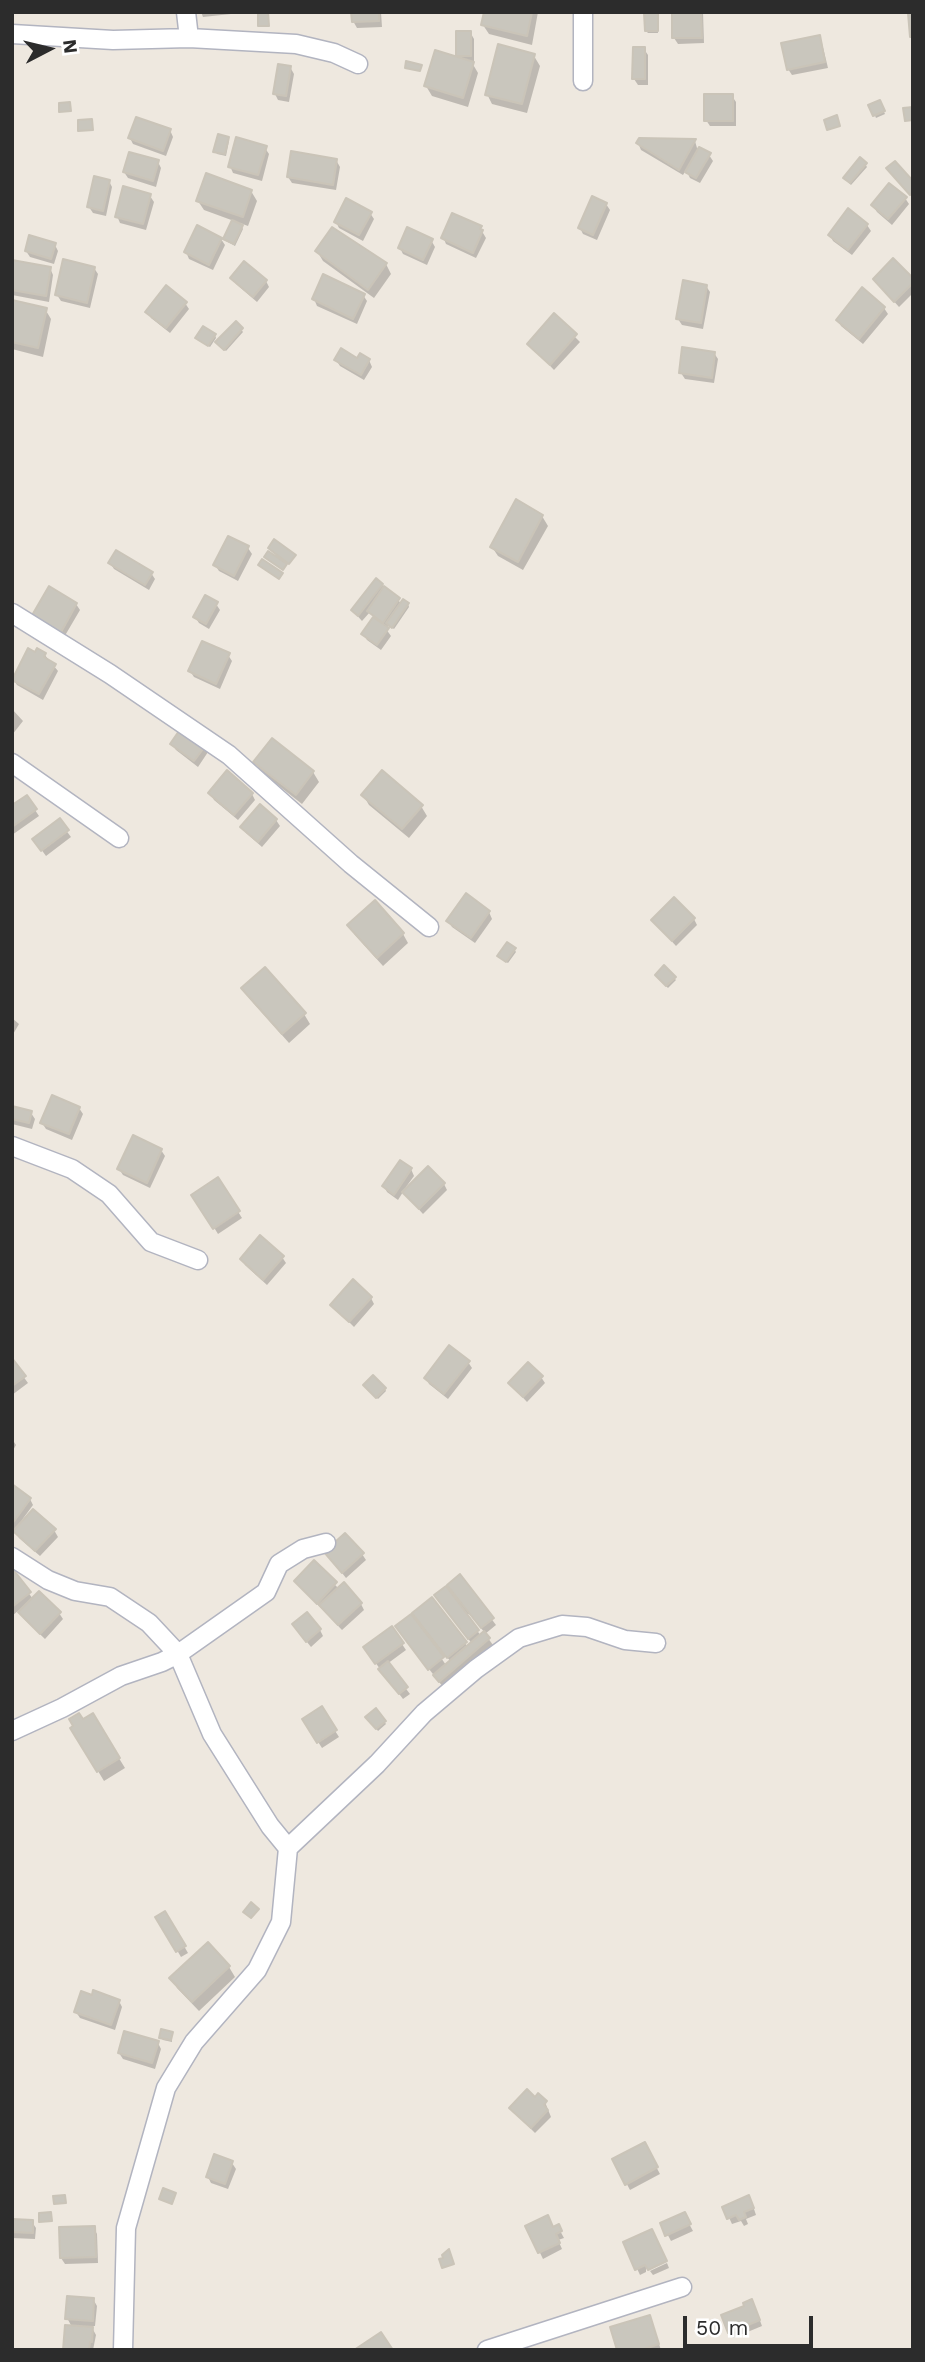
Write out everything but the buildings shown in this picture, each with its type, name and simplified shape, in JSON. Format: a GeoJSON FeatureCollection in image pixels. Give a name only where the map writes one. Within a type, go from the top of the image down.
{"type":"FeatureCollection","features":[{"type":"Feature","properties":{"kind":"street"},"geometry":{"type":"LineString","coordinates":[[186,12],[189,38]]}},
{"type":"Feature","properties":{"kind":"street"},"geometry":{"type":"LineString","coordinates":[[583,12],[583,81]]}},
{"type":"Feature","properties":{"kind":"street"},"geometry":{"type":"LineString","coordinates":[[12,34],[113,40],[189,38],[296,44],[334,53],[358,64]]}},
{"type":"Feature","properties":{"kind":"street"},"geometry":{"type":"LineString","coordinates":[[12,613],[110,674],[229,755],[351,864],[429,927]]}},
{"type":"Feature","properties":{"kind":"street"},"geometry":{"type":"LineString","coordinates":[[12,763],[119,838]]}},
{"type":"Feature","properties":{"kind":"street"},"geometry":{"type":"LineString","coordinates":[[12,1146],[72,1169],[109,1194],[151,1242],[198,1260]]}},
{"type":"Feature","properties":{"kind":"street"},"geometry":{"type":"LineString","coordinates":[[12,1731],[121,1676],[178,1654],[266,1592],[279,1564],[303,1549],[326,1543]]}},
{"type":"Feature","properties":{"kind":"street"},"geometry":{"type":"LineString","coordinates":[[12,1557],[48,1580],[75,1591],[110,1597],[149,1623],[178,1654],[212,1734],[288,1848]]}},
{"type":"Feature","properties":{"kind":"street"},"geometry":{"type":"LineString","coordinates":[[123,2350],[126,2228],[166,2088],[194,2042],[257,1970],[281,1922],[288,1848],[377,1764],[424,1713],[476,1669],[519,1638],[562,1625],[587,1627],[625,1640],[656,1643]]}},
{"type":"Feature","properties":{"kind":"street"},"geometry":{"type":"LineString","coordinates":[[487,2350],[682,2287]]}}]}
